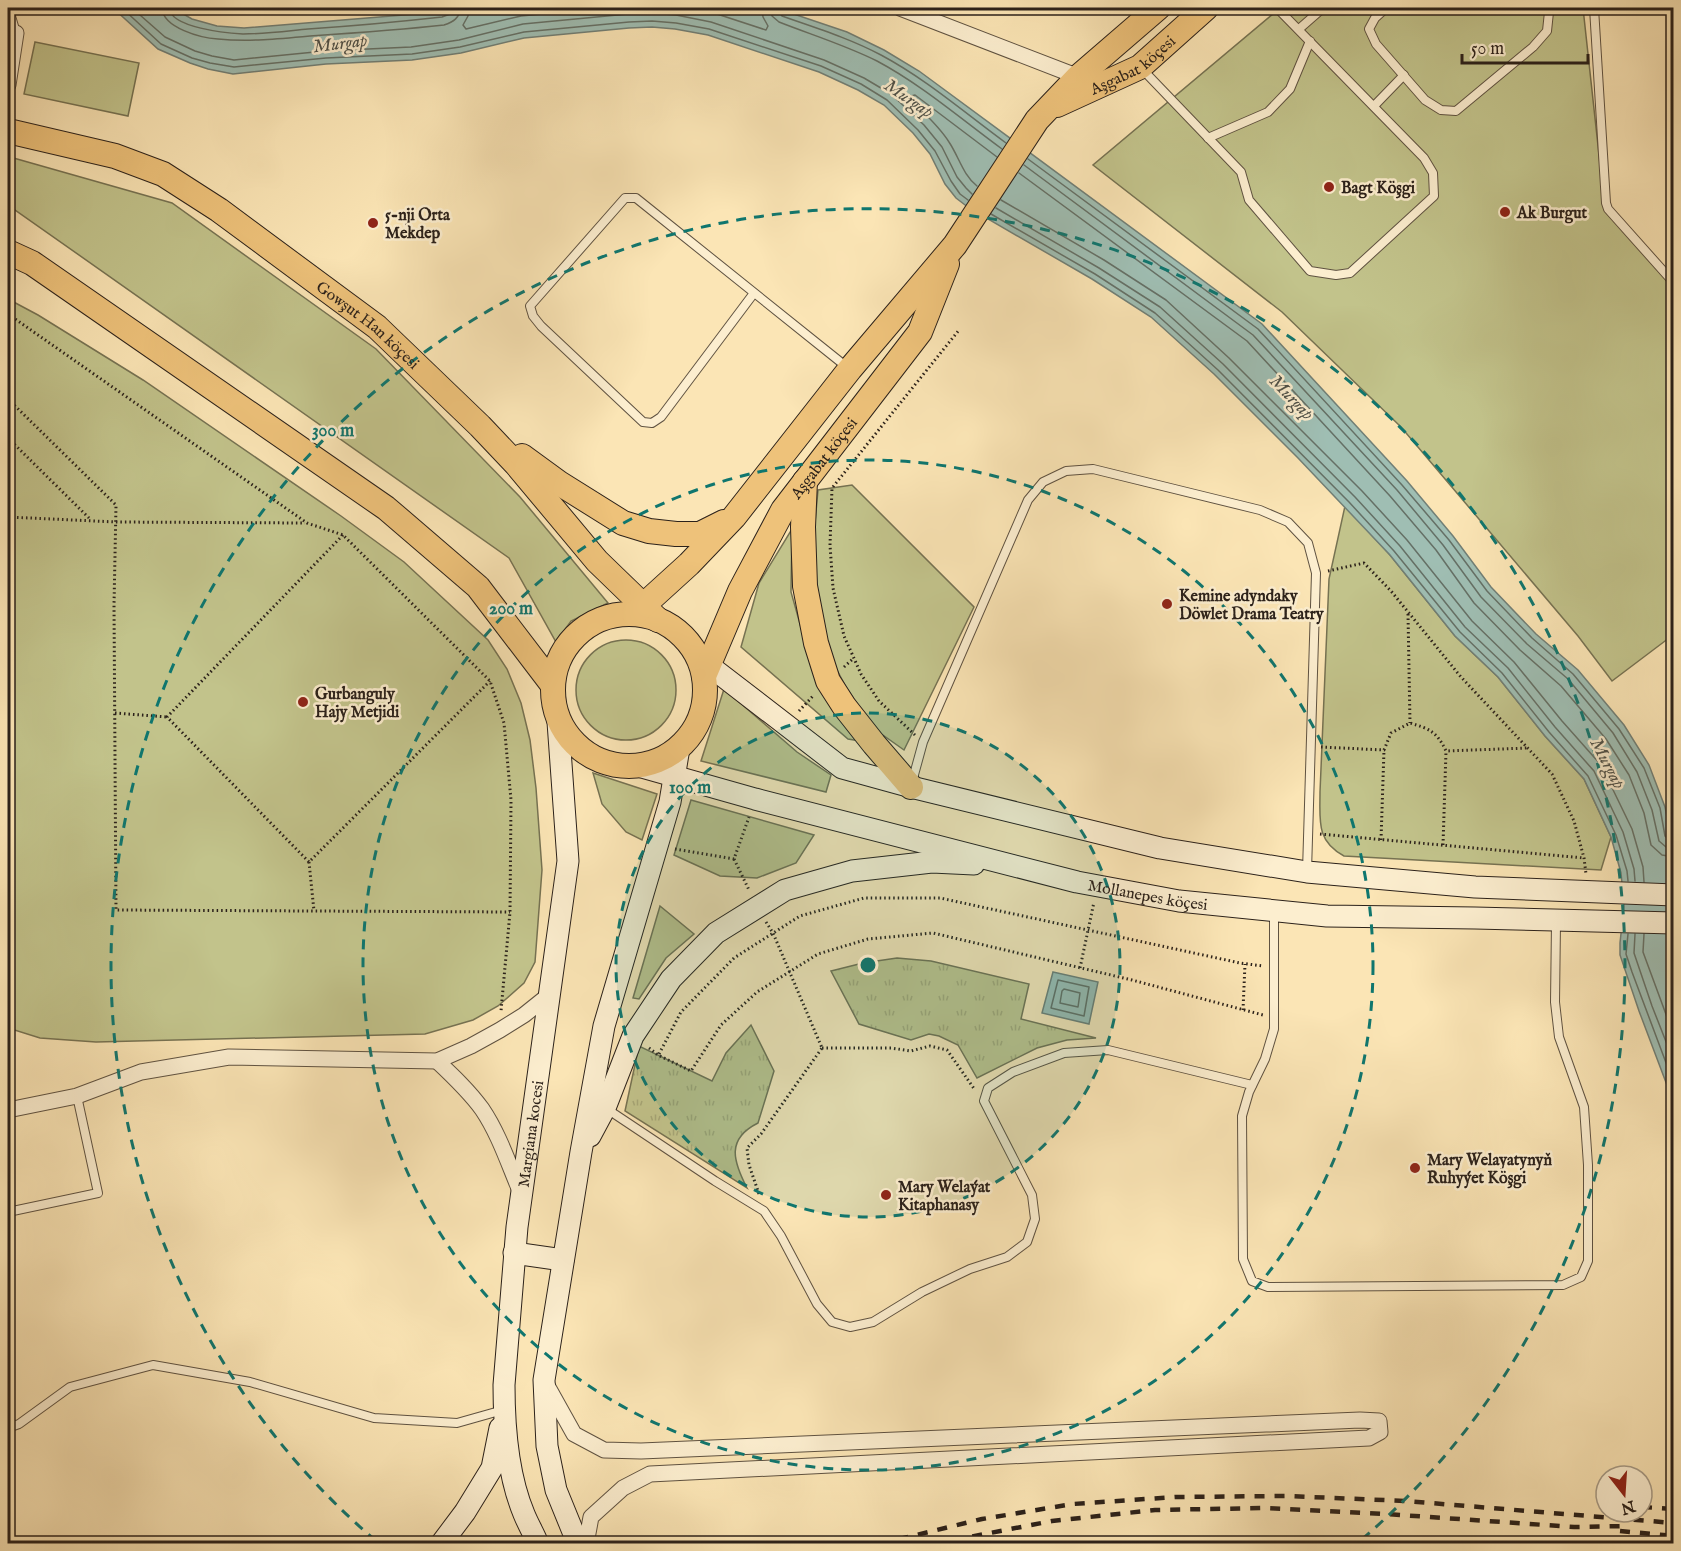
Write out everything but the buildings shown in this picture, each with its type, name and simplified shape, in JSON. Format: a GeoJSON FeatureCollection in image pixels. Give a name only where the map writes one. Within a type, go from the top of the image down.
{"type":"FeatureCollection","features":[{"type":"Feature","properties":{"kind":"main road","name":"Aşgabat köçesi"},"geometry":{"type":"LineString","coordinates":[[645,613],[734,517],[850,369],[955,245],[1043,114],[1078,77],[1158,8]]}},
{"type":"Feature","properties":{"kind":"main road","name":"Aşgabat köçesi"},"geometry":{"type":"LineString","coordinates":[[1043,114],[1140,67],[1206,8]]}},
{"type":"Feature","properties":{"kind":"main road","name":"Gowşut Han köçesi"},"geometry":{"type":"LineString","coordinates":[[8,131],[116,156],[163,174],[219,210],[377,327],[516,464],[597,561],[645,613]]}},
{"type":"Feature","properties":{"kind":"main road","name":"Aşgabat köçesi"},"geometry":{"type":"LineString","coordinates":[[704,666],[783,510],[920,332],[955,245]]}},
{"type":"Feature","properties":{"kind":"main road"},"geometry":{"type":"LineString","coordinates":[[8,252],[32,262],[386,508],[478,587],[552,684]]}},
{"type":"Feature","properties":{"kind":"main road"},"geometry":{"type":"LineString","coordinates":[[480,426],[559,483],[623,523],[649,531],[700,534],[734,517]]}},
{"type":"Feature","properties":{"kind":"main road"},"geometry":{"type":"LineString","coordinates":[[805,481],[803,527],[805,586],[816,644],[828,681],[844,706],[911,787]]}},
{"type":"Feature","properties":{"kind":"main road"},"geometry":{"type":"LineString","coordinates":[[645,613],[673,628],[686,640],[704,666],[705,696],[701,716],[692,733],[679,748],[660,760],[638,766],[613,766],[591,757],[572,742],[558,722],[553,703],[552,684],[558,661],[571,640],[589,625],[610,616],[645,613]]}},
{"type":"Feature","properties":{"kind":"street"},"geometry":{"type":"LineString","coordinates":[[900,8],[1101,85]]}},
{"type":"Feature","properties":{"kind":"street"},"geometry":{"type":"LineString","coordinates":[[8,85],[12,32]]}},
{"type":"Feature","properties":{"kind":"street"},"geometry":{"type":"LineString","coordinates":[[704,666],[842,768],[1160,848],[1307,872],[1475,887],[1674,895]]}},
{"type":"Feature","properties":{"kind":"street","name":"Margiana kocesi"},"geometry":{"type":"LineString","coordinates":[[538,1544],[523,1513],[512,1473],[504,1410],[504,1385],[521,1193],[568,861],[558,722]]}},
{"type":"Feature","properties":{"kind":"street"},"geometry":{"type":"LineString","coordinates":[[598,1105],[604,1026],[670,802],[679,748]]}},
{"type":"Feature","properties":{"kind":"street","name":"Mollanepes köçesi"},"geometry":{"type":"LineString","coordinates":[[638,766],[755,799],[1077,882],[1179,901],[1327,916],[1674,923]]}},
{"type":"Feature","properties":{"kind":"street"},"geometry":{"type":"LineString","coordinates":[[579,1544],[556,1490],[547,1446],[544,1380],[581,1152],[598,1105],[633,1036],[671,979],[716,933],[785,890],[852,871],[932,862],[1017,865]]}},
{"type":"Feature","properties":{"kind":"street"},"geometry":{"type":"LineString","coordinates":[[1475,887],[1475,918]]}},
{"type":"Feature","properties":{"kind":"street"},"geometry":{"type":"LineString","coordinates":[[8,1110],[77,1096],[141,1072],[228,1057],[437,1061],[471,1046],[524,1016],[549,995]]}},
{"type":"Feature","properties":{"kind":"street"},"geometry":{"type":"LineString","coordinates":[[437,1061],[457,1079],[482,1109],[521,1193]]}},
{"type":"Feature","properties":{"kind":"street"},"geometry":{"type":"LineString","coordinates":[[514,1253],[564,1260]]}},
{"type":"Feature","properties":{"kind":"street"},"geometry":{"type":"LineString","coordinates":[[544,1380],[574,1434],[604,1450],[641,1451],[1379,1421],[1380,1432],[1369,1438],[650,1474],[623,1488],[591,1517],[586,1544]]}},
{"type":"Feature","properties":{"kind":"street"},"geometry":{"type":"LineString","coordinates":[[441,1544],[465,1512],[492,1468],[504,1410]]}},
{"type":"Feature","properties":{"kind":"street"},"geometry":{"type":"LineString","coordinates":[[952,1438],[954,1459]]}},
{"type":"Feature","properties":{"kind":"lane"},"geometry":{"type":"LineString","coordinates":[[1140,67],[1241,172],[1249,200],[1310,271],[1336,275],[1350,273],[1434,196],[1433,173],[1424,158],[1277,8]]}},
{"type":"Feature","properties":{"kind":"lane"},"geometry":{"type":"LineString","coordinates":[[1299,29],[1323,8]]}},
{"type":"Feature","properties":{"kind":"lane"},"geometry":{"type":"LineString","coordinates":[[1386,8],[1375,18],[1369,29],[1376,44],[1425,100],[1441,110],[1456,111],[1533,47],[1547,31],[1549,12],[1546,8]]}},
{"type":"Feature","properties":{"kind":"lane"},"geometry":{"type":"LineString","coordinates":[[1594,8],[1606,203],[1608,209],[1674,283]]}},
{"type":"Feature","properties":{"kind":"lane"},"geometry":{"type":"LineString","coordinates":[[8,9],[12,32]]}},
{"type":"Feature","properties":{"kind":"lane"},"geometry":{"type":"LineString","coordinates":[[1208,138],[1268,112],[1290,89],[1310,41]]}},
{"type":"Feature","properties":{"kind":"lane"},"geometry":{"type":"LineString","coordinates":[[1374,106],[1404,75]]}},
{"type":"Feature","properties":{"kind":"lane"},"geometry":{"type":"LineString","coordinates":[[754,293],[661,417],[652,423],[644,422],[541,326],[533,316],[530,306],[625,198],[636,198],[850,369]]}},
{"type":"Feature","properties":{"kind":"lane"},"geometry":{"type":"LineString","coordinates":[[911,787],[923,742],[1028,500],[1043,482],[1066,471],[1093,469],[1260,510],[1288,522],[1308,543],[1316,573],[1307,872]]}},
{"type":"Feature","properties":{"kind":"lane"},"geometry":{"type":"LineString","coordinates":[[1274,911],[1274,1029],[1265,1059],[1252,1085],[1242,1116],[1244,1259],[1252,1281],[1268,1287],[1563,1285],[1581,1277],[1588,1262],[1588,1165],[1584,1107],[1559,1036],[1555,1002],[1556,921]]}},
{"type":"Feature","properties":{"kind":"lane"},"geometry":{"type":"LineString","coordinates":[[598,1105],[764,1211],[781,1236],[817,1304],[832,1322],[850,1327],[873,1322],[922,1292],[970,1269],[1007,1257],[1027,1242],[1035,1219],[1032,1195],[984,1101],[988,1088],[1013,1072],[1064,1053],[1107,1050],[1252,1085]]}},
{"type":"Feature","properties":{"kind":"lane"},"geometry":{"type":"LineString","coordinates":[[8,1212],[98,1193],[77,1096]]}},
{"type":"Feature","properties":{"kind":"lane"},"geometry":{"type":"LineString","coordinates":[[8,1428],[19,1425],[70,1387],[153,1365],[250,1382],[374,1418],[457,1423],[504,1410]]}},
{"type":"Feature","properties":{"kind":"path"},"geometry":{"type":"LineString","coordinates":[[8,314],[307,523],[343,535],[490,681],[504,723],[511,800],[510,912],[500,1030]]}},
{"type":"Feature","properties":{"kind":"path"},"geometry":{"type":"LineString","coordinates":[[923,742],[879,701],[861,674],[844,636],[833,588],[830,544],[832,488],[959,330]]}},
{"type":"Feature","properties":{"kind":"path"},"geometry":{"type":"LineString","coordinates":[[8,399],[116,505],[116,910],[510,912]]}},
{"type":"Feature","properties":{"kind":"path"},"geometry":{"type":"LineString","coordinates":[[8,438],[90,520]]}},
{"type":"Feature","properties":{"kind":"path"},"geometry":{"type":"LineString","coordinates":[[8,517],[116,522],[307,523]]}},
{"type":"Feature","properties":{"kind":"path"},"geometry":{"type":"LineString","coordinates":[[167,717],[343,535]]}},
{"type":"Feature","properties":{"kind":"path"},"geometry":{"type":"LineString","coordinates":[[1316,573],[1364,563],[1391,591],[1461,677],[1552,774],[1574,821],[1584,858],[1580,890]]}},
{"type":"Feature","properties":{"kind":"path"},"geometry":{"type":"LineString","coordinates":[[1408,612],[1410,723]]}},
{"type":"Feature","properties":{"kind":"path"},"geometry":{"type":"LineString","coordinates":[[309,862],[490,681]]}},
{"type":"Feature","properties":{"kind":"path"},"geometry":{"type":"LineString","coordinates":[[115,712],[167,717],[309,862],[314,911]]}},
{"type":"Feature","properties":{"kind":"path"},"geometry":{"type":"LineString","coordinates":[[1380,840],[1384,750],[1391,733],[1410,723],[1428,728],[1440,738],[1446,751],[1443,845]]}},
{"type":"Feature","properties":{"kind":"path"},"geometry":{"type":"LineString","coordinates":[[1311,747],[1384,750]]}},
{"type":"Feature","properties":{"kind":"path"},"geometry":{"type":"LineString","coordinates":[[1446,751],[1528,748]]}},
{"type":"Feature","properties":{"kind":"path"},"geometry":{"type":"LineString","coordinates":[[755,799],[734,859],[773,933],[822,1048]]}},
{"type":"Feature","properties":{"kind":"path"},"geometry":{"type":"LineString","coordinates":[[1308,833],[1584,858]]}},
{"type":"Feature","properties":{"kind":"path"},"geometry":{"type":"LineString","coordinates":[[657,846],[734,859]]}},
{"type":"Feature","properties":{"kind":"path"},"geometry":{"type":"LineString","coordinates":[[1080,968],[1098,886]]}},
{"type":"Feature","properties":{"kind":"path"},"geometry":{"type":"LineString","coordinates":[[658,1055],[681,1012],[734,958],[800,916],[864,898],[940,898],[1245,964],[1274,967]]}},
{"type":"Feature","properties":{"kind":"path"},"geometry":{"type":"LineString","coordinates":[[633,1036],[658,1055],[691,1071],[721,1025],[758,992],[818,954],[868,939],[933,933],[1274,1018]]}},
{"type":"Feature","properties":{"kind":"path"},"geometry":{"type":"LineString","coordinates":[[1243,1010],[1245,964]]}},
{"type":"Feature","properties":{"kind":"path"},"geometry":{"type":"LineString","coordinates":[[822,1048],[891,1048],[911,1051],[930,1046],[947,1050],[984,1101]]}},
{"type":"Feature","properties":{"kind":"path"},"geometry":{"type":"LineString","coordinates":[[764,1211],[749,1165],[747,1148],[761,1134],[822,1048]]}},
{"type":"Feature","properties":{"kind":"green space"},"geometry":{"type":"Polygon","coordinates":[[[1280,8],[1583,8],[1605,210],[1673,287],[1673,635],[1612,681],[1578,636],[1401,427],[1282,312],[1093,165],[1280,8]]]}},
{"type":"Feature","properties":{"kind":"green space"},"geometry":{"type":"Polygon","coordinates":[[[35,42],[139,63],[128,116],[24,94],[35,42]]]}},
{"type":"Feature","properties":{"kind":"green space"},"geometry":{"type":"Polygon","coordinates":[[[10,157],[172,203],[376,349],[520,497],[608,603],[571,621],[556,642],[509,558],[8,205],[10,157]]]}},
{"type":"Feature","properties":{"kind":"green space"},"geometry":{"type":"Polygon","coordinates":[[[8,299],[143,380],[341,516],[404,562],[488,640],[507,669],[521,703],[530,740],[542,870],[535,962],[524,983],[498,1006],[473,1020],[425,1034],[96,1042],[40,1038],[8,1028],[8,299]]]}},
{"type":"Feature","properties":{"kind":"green space"},"geometry":{"type":"Polygon","coordinates":[[[852,485],[974,607],[904,750],[873,728],[846,687],[819,636],[811,566],[818,490],[852,485]]]}},
{"type":"Feature","properties":{"kind":"green space"},"geometry":{"type":"Polygon","coordinates":[[[1345,506],[1390,555],[1455,636],[1498,677],[1545,736],[1584,779],[1611,837],[1601,870],[1344,856],[1328,844],[1320,821],[1320,792],[1329,579],[1345,506]]]}},
{"type":"Feature","properties":{"kind":"green space"},"geometry":{"type":"Polygon","coordinates":[[[792,529],[791,592],[812,667],[866,742],[848,739],[741,647],[759,583],[792,529]]]}},
{"type":"Feature","properties":{"kind":"green space"},"geometry":{"type":"Polygon","coordinates":[[[626,640],[645,644],[661,655],[672,671],[676,690],[672,709],[661,725],[645,736],[626,740],[607,736],[591,725],[580,709],[576,690],[580,671],[591,655],[607,644],[626,640]]]}},
{"type":"Feature","properties":{"kind":"green space"},"geometry":{"type":"Polygon","coordinates":[[[724,689],[797,752],[831,775],[826,792],[701,761],[724,689]]]}},
{"type":"Feature","properties":{"kind":"green space"},"geometry":{"type":"Polygon","coordinates":[[[593,773],[657,794],[642,840],[626,832],[602,804],[593,773]]]}},
{"type":"Feature","properties":{"kind":"green space"},"geometry":{"type":"Polygon","coordinates":[[[691,800],[814,835],[796,863],[757,878],[720,876],[674,855],[691,800]]]}},
{"type":"Feature","properties":{"kind":"green space"},"geometry":{"type":"Polygon","coordinates":[[[660,906],[694,934],[666,958],[639,999],[633,998],[660,906]]]}},
{"type":"Feature","properties":{"kind":"green space"},"geometry":{"type":"Polygon","coordinates":[[[897,958],[931,961],[1029,984],[1021,1019],[1096,1038],[1067,1040],[1037,1048],[977,1078],[958,1045],[939,1036],[929,1034],[911,1040],[859,1024],[831,971],[897,958]]]}},
{"type":"Feature","properties":{"kind":"green space"},"geometry":{"type":"Polygon","coordinates":[[[751,1025],[774,1071],[758,1123],[741,1136],[735,1151],[738,1169],[747,1188],[625,1111],[639,1046],[712,1081],[726,1053],[751,1025]]]}},
{"type":"Feature","properties":{"kind":"water","name":"Murgap"},"geometry":{"type":"Polygon","coordinates":[[[113,8],[173,8],[192,19],[217,26],[244,28],[416,14],[458,8],[776,8],[847,32],[919,71],[1262,324],[1407,481],[1453,536],[1491,587],[1536,634],[1578,670],[1624,725],[1649,765],[1665,807],[1673,846],[1673,1101],[1620,955],[1624,906],[1621,873],[1611,837],[1584,779],[1545,736],[1498,677],[1455,636],[1390,555],[1214,374],[1151,317],[956,198],[945,184],[930,154],[913,133],[884,105],[819,72],[708,35],[652,27],[524,38],[461,53],[412,60],[326,64],[233,74],[190,63],[158,49],[113,8]]]}},
{"type":"Feature","properties":{"kind":"water"},"geometry":{"type":"Polygon","coordinates":[[[1053,972],[1098,982],[1089,1024],[1042,1013],[1053,972]]]}},
{"type":"Feature","properties":{"kind":"railway"},"geometry":{"type":"LineString","coordinates":[[879,1544],[982,1519],[1073,1504],[1175,1497],[1286,1496],[1406,1501],[1674,1523]]}},
{"type":"Feature","properties":{"kind":"railway"},"geometry":{"type":"LineString","coordinates":[[933,1544],[1052,1521],[1155,1510],[1265,1508],[1574,1527],[1629,1526]]}},
{"type":"Feature","properties":{"kind":"railway"},"geometry":{"type":"LineString","coordinates":[[1654,1508],[1674,1509]]}},
{"type":"Feature","properties":{"kind":"railway"},"geometry":{"type":"LineString","coordinates":[[1620,1531],[1674,1536]]}},
{"type":"Feature","properties":{"kind":"place","name":"Bagt Köşgi"},"geometry":{"type":"Point","coordinates":[1329,187]}},
{"type":"Feature","properties":{"kind":"place","name":"Ak Burgut"},"geometry":{"type":"Point","coordinates":[1505,212]}},
{"type":"Feature","properties":{"kind":"place","name":"5-nji Orta Mekdep"},"geometry":{"type":"Point","coordinates":[373,223]}},
{"type":"Feature","properties":{"kind":"place","name":"Kemine adyndaky Döwlet Drama Teatry"},"geometry":{"type":"Point","coordinates":[1167,604]}},
{"type":"Feature","properties":{"kind":"place","name":"Gurbanguly Hajy Metjidi"},"geometry":{"type":"Point","coordinates":[303,702]}},
{"type":"Feature","properties":{"kind":"place","name":"Mary Welayatynyň Ruhyýet Köşgi"},"geometry":{"type":"Point","coordinates":[1415,1168]}},
{"type":"Feature","properties":{"kind":"place","name":"Mary Welaýat Kitaphanasy"},"geometry":{"type":"Point","coordinates":[886,1195]}}]}
